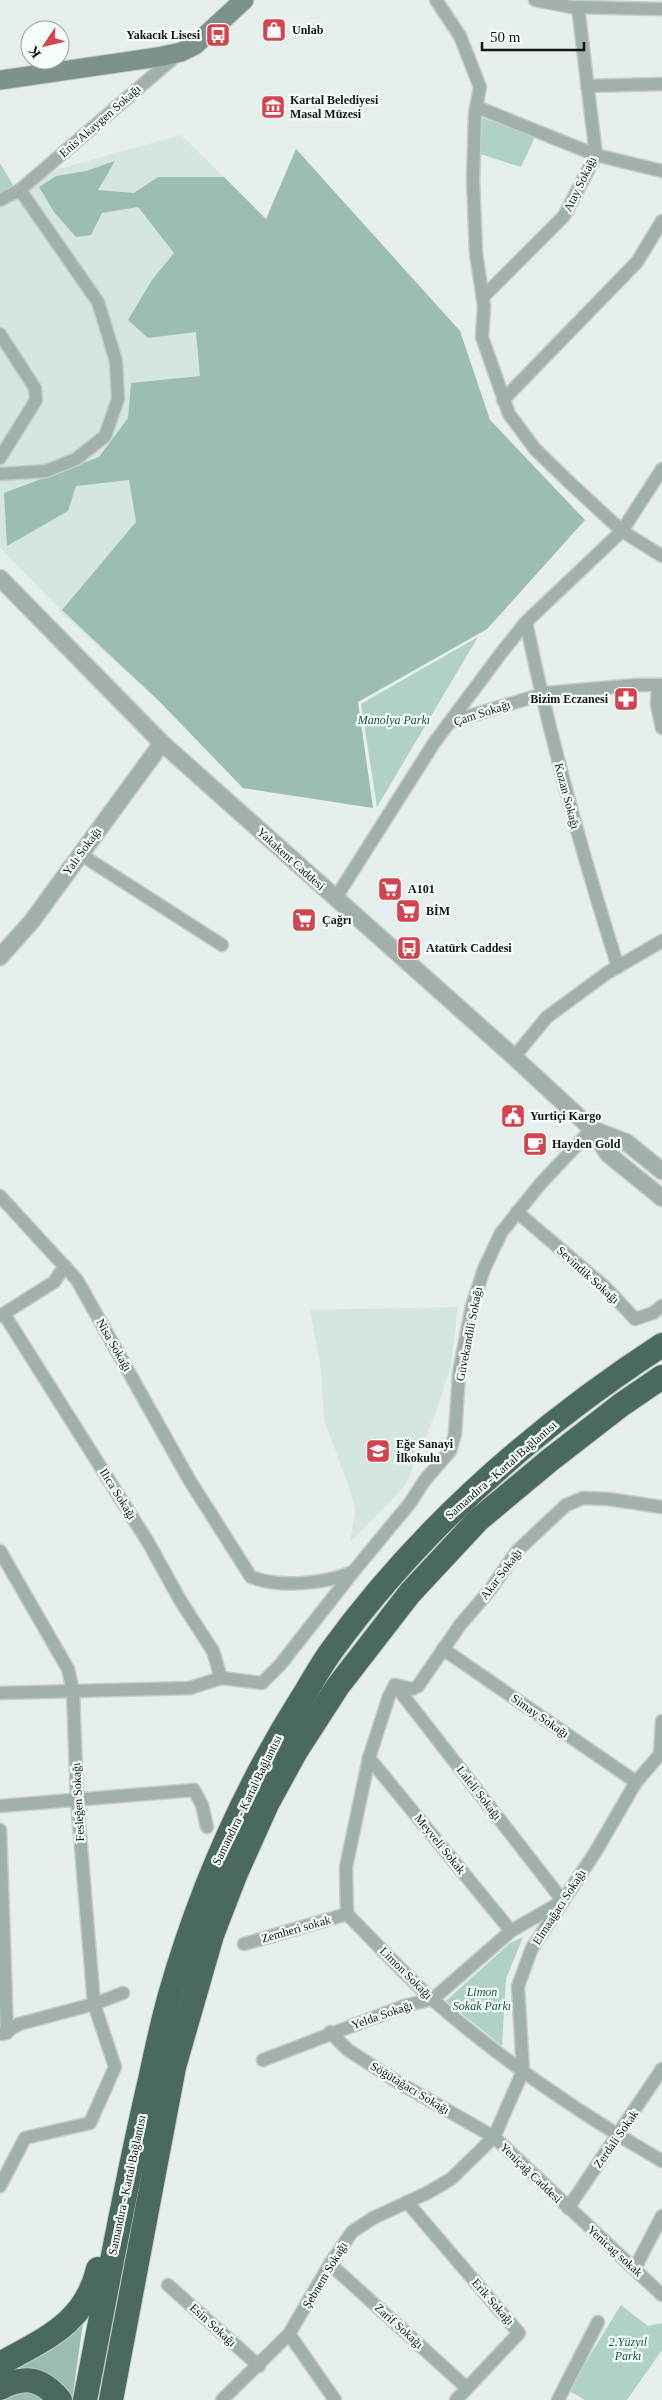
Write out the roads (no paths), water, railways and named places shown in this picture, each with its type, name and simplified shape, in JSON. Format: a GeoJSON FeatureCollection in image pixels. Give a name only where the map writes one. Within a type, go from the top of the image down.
{"type":"FeatureCollection","features":[{"type":"Feature","properties":{"kind":"highway","name":"Samandıra - Kartal Bağlantısı"},"geometry":{"type":"LineString","coordinates":[[85,2400],[134,2145],[170,1995],[219,1852],[272,1744],[331,1651],[397,1568],[464,1500],[534,1438],[622,1371],[662,1345]]}},
{"type":"Feature","properties":{"kind":"highway","name":"Samandıra - Kartal Bağlantısı"},"geometry":{"type":"LineString","coordinates":[[111,2400],[174,2067],[212,1935],[250,1840],[296,1751],[338,1686],[410,1593],[478,1520],[571,1443],[662,1377]]}},
{"type":"Feature","properties":{"kind":"highway"},"geometry":{"type":"LineString","coordinates":[[0,2364],[57,2332],[85,2304],[94,2285],[134,2145]]}},
{"type":"Feature","properties":{"kind":"highway"},"geometry":{"type":"LineString","coordinates":[[128,2400],[136,2267]]}},
{"type":"Feature","properties":{"kind":"highway"},"geometry":{"type":"LineString","coordinates":[[0,2388],[14,2381],[34,2380],[50,2389],[60,2400]]}},
{"type":"Feature","properties":{"kind":"main road","name":"Enis Akaygen Sokağı"},"geometry":{"type":"LineString","coordinates":[[0,80],[181,52],[195,45],[244,0]]}},
{"type":"Feature","properties":{"kind":"street"},"geometry":{"type":"LineString","coordinates":[[436,0],[460,36],[480,87],[476,107],[473,179],[476,253],[483,297],[482,337],[503,400],[509,414],[535,449],[622,531],[662,556]]}},
{"type":"Feature","properties":{"kind":"street"},"geometry":{"type":"LineString","coordinates":[[535,0],[578,7],[662,9]]}},
{"type":"Feature","properties":{"kind":"street","name":"Atay Sokağı"},"geometry":{"type":"LineString","coordinates":[[483,297],[564,216],[596,155],[578,7]]}},
{"type":"Feature","properties":{"kind":"street","name":"Enis Akaygen Sokağı"},"geometry":{"type":"LineString","coordinates":[[0,200],[20,190],[181,52]]}},
{"type":"Feature","properties":{"kind":"street"},"geometry":{"type":"LineString","coordinates":[[587,86],[662,84]]}},
{"type":"Feature","properties":{"kind":"street"},"geometry":{"type":"LineString","coordinates":[[476,107],[596,155],[662,171]]}},
{"type":"Feature","properties":{"kind":"street"},"geometry":{"type":"LineString","coordinates":[[0,474],[46,471],[76,459],[106,436],[118,399],[116,361],[98,302],[20,190]]}},
{"type":"Feature","properties":{"kind":"street"},"geometry":{"type":"LineString","coordinates":[[503,400],[637,262],[662,221]]}},
{"type":"Feature","properties":{"kind":"street"},"geometry":{"type":"LineString","coordinates":[[0,334],[35,388],[36,400],[0,458]]}},
{"type":"Feature","properties":{"kind":"street"},"geometry":{"type":"LineString","coordinates":[[450,722],[526,622],[622,531],[662,469]]}},
{"type":"Feature","properties":{"kind":"street","name":"Yakakent Caddesi"},"geometry":{"type":"LineString","coordinates":[[0,578],[162,743],[592,1129]]}},
{"type":"Feature","properties":{"kind":"street","name":"Kozan Sokağı"},"geometry":{"type":"LineString","coordinates":[[526,622],[541,695],[569,805],[618,967]]}},
{"type":"Feature","properties":{"kind":"street","name":"Çam Sokağı"},"geometry":{"type":"LineString","coordinates":[[334,899],[450,722],[541,695],[636,685],[660,685]]}},
{"type":"Feature","properties":{"kind":"street"},"geometry":{"type":"LineString","coordinates":[[660,685],[657,705],[662,728]]}},
{"type":"Feature","properties":{"kind":"street","name":"Yalı Sokağı"},"geometry":{"type":"LineString","coordinates":[[0,957],[32,921],[162,743]]}},
{"type":"Feature","properties":{"kind":"street"},"geometry":{"type":"LineString","coordinates":[[80,854],[222,945]]}},
{"type":"Feature","properties":{"kind":"street"},"geometry":{"type":"LineString","coordinates":[[514,1057],[547,1017],[618,967],[662,941]]}},
{"type":"Feature","properties":{"kind":"street"},"geometry":{"type":"LineString","coordinates":[[592,1129],[626,1142],[662,1171]]}},
{"type":"Feature","properties":{"kind":"street"},"geometry":{"type":"LineString","coordinates":[[592,1129],[608,1154],[662,1198]]}},
{"type":"Feature","properties":{"kind":"street","name":"Güvekandili Sokağı"},"geometry":{"type":"LineString","coordinates":[[220,1678],[262,1683],[280,1665],[450,1451],[455,1434],[459,1373],[472,1306],[484,1269],[500,1233],[541,1183],[592,1129]]}},
{"type":"Feature","properties":{"kind":"street","name":"Nisa Sokağı"},"geometry":{"type":"LineString","coordinates":[[0,1196],[77,1280],[207,1508],[251,1577],[268,1583],[323,1580],[342,1577],[353,1572]]}},
{"type":"Feature","properties":{"kind":"street","name":"Sevindik Sokağı"},"geometry":{"type":"LineString","coordinates":[[517,1212],[606,1288],[635,1319],[653,1313],[662,1306]]}},
{"type":"Feature","properties":{"kind":"street"},"geometry":{"type":"LineString","coordinates":[[2,1315],[54,1282],[65,1266]]}},
{"type":"Feature","properties":{"kind":"street","name":"Ilıca Sokağı"},"geometry":{"type":"LineString","coordinates":[[2,1315],[148,1542],[213,1651],[220,1678]]}},
{"type":"Feature","properties":{"kind":"street","name":"Akar Sokağı"},"geometry":{"type":"LineString","coordinates":[[395,1685],[412,1689],[418,1686],[460,1625],[490,1590],[517,1552],[566,1505],[583,1498],[608,1499],[662,1508]]}},
{"type":"Feature","properties":{"kind":"street","name":"Fesleğen Sokağı"},"geometry":{"type":"LineString","coordinates":[[0,1551],[68,1669],[73,1691],[77,1799],[94,2004],[115,2067],[90,2123],[25,2138],[0,2186]]}},
{"type":"Feature","properties":{"kind":"street","name":"Simay Sokağı"},"geometry":{"type":"LineString","coordinates":[[443,1649],[636,1782]]}},
{"type":"Feature","properties":{"kind":"street"},"geometry":{"type":"LineString","coordinates":[[0,1694],[190,1688],[220,1678]]}},
{"type":"Feature","properties":{"kind":"street"},"geometry":{"type":"LineString","coordinates":[[347,1914],[346,1866],[369,1758],[390,1692],[395,1685]]}},
{"type":"Feature","properties":{"kind":"street","name":"Laleli Sokağı"},"geometry":{"type":"LineString","coordinates":[[395,1685],[563,1901]]}},
{"type":"Feature","properties":{"kind":"street"},"geometry":{"type":"LineString","coordinates":[[661,1753],[662,1721]]}},
{"type":"Feature","properties":{"kind":"street","name":"Elmaağacı Sokağı"},"geometry":{"type":"LineString","coordinates":[[494,2137],[523,2071],[518,1986],[532,1948],[636,1782],[661,1753]]}},
{"type":"Feature","properties":{"kind":"street","name":"Meyveli Sokak"},"geometry":{"type":"LineString","coordinates":[[369,1758],[511,1931]]}},
{"type":"Feature","properties":{"kind":"street"},"geometry":{"type":"LineString","coordinates":[[0,1806],[194,1790],[202,1805],[207,1827]]}},
{"type":"Feature","properties":{"kind":"street"},"geometry":{"type":"LineString","coordinates":[[0,1830],[4,2034]]}},
{"type":"Feature","properties":{"kind":"street","name":"Yelda Sokağı"},"geometry":{"type":"LineString","coordinates":[[263,2060],[330,2032],[404,2006],[432,1999],[511,1931],[563,1901]]}},
{"type":"Feature","properties":{"kind":"street","name":"Zemheri sokak"},"geometry":{"type":"LineString","coordinates":[[244,1944],[347,1914]]}},
{"type":"Feature","properties":{"kind":"street","name":"Limon Sokağı"},"geometry":{"type":"LineString","coordinates":[[347,1914],[432,1999],[523,2071],[618,2136],[662,2161]]}},
{"type":"Feature","properties":{"kind":"street"},"geometry":{"type":"LineString","coordinates":[[4,2034],[19,2024],[94,2004],[124,1993]]}},
{"type":"Feature","properties":{"kind":"street","name":"Söğütağacı Sokağı"},"geometry":{"type":"LineString","coordinates":[[330,2032],[348,2050],[396,2081],[494,2137]]}},
{"type":"Feature","properties":{"kind":"street","name":"Zerdali Sokak"},"geometry":{"type":"LineString","coordinates":[[568,2208],[662,2069]]}},
{"type":"Feature","properties":{"kind":"street","name":"Şebnem Sokağı"},"geometry":{"type":"LineString","coordinates":[[222,2400],[259,2366],[289,2334],[343,2242],[357,2228],[451,2179],[494,2137]]}},
{"type":"Feature","properties":{"kind":"street","name":"Yeniçağ Caddesi"},"geometry":{"type":"LineString","coordinates":[[494,2137],[568,2208]]}},
{"type":"Feature","properties":{"kind":"street","name":"Erik Sokağı"},"geometry":{"type":"LineString","coordinates":[[407,2202],[519,2333],[456,2400]]}},
{"type":"Feature","properties":{"kind":"street","name":"Yenicag sokak"},"geometry":{"type":"LineString","coordinates":[[568,2208],[662,2295]]}},
{"type":"Feature","properties":{"kind":"street"},"geometry":{"type":"LineString","coordinates":[[635,2268],[662,2216]]}},
{"type":"Feature","properties":{"kind":"street","name":"Zarif Sokağı"},"geometry":{"type":"LineString","coordinates":[[330,2264],[467,2388]]}},
{"type":"Feature","properties":{"kind":"street","name":"Esin Sokağı"},"geometry":{"type":"LineString","coordinates":[[168,2285],[259,2366]]}},
{"type":"Feature","properties":{"kind":"street"},"geometry":{"type":"LineString","coordinates":[[558,2400],[598,2322]]}},
{"type":"Feature","properties":{"kind":"street"},"geometry":{"type":"LineString","coordinates":[[289,2334],[329,2398]]}},
{"type":"Feature","properties":{"kind":"place","name":"Unlab"},"geometry":{"type":"Point","coordinates":[274,30]}},
{"type":"Feature","properties":{"kind":"place","name":"Yakacık Lisesi"},"geometry":{"type":"Point","coordinates":[218,35]}},
{"type":"Feature","properties":{"kind":"place","name":"Kartal Belediyesi Masal Müzesi"},"geometry":{"type":"Point","coordinates":[273,107]}},
{"type":"Feature","properties":{"kind":"place","name":"Bizim Eczanesi"},"geometry":{"type":"Point","coordinates":[626,699]}},
{"type":"Feature","properties":{"kind":"place","name":"A101"},"geometry":{"type":"Point","coordinates":[390,889]}},
{"type":"Feature","properties":{"kind":"place","name":"BİM"},"geometry":{"type":"Point","coordinates":[408,911]}},
{"type":"Feature","properties":{"kind":"place","name":"Çağrı"},"geometry":{"type":"Point","coordinates":[304,920]}},
{"type":"Feature","properties":{"kind":"place","name":"Atatürk Caddesi"},"geometry":{"type":"Point","coordinates":[409,948]}},
{"type":"Feature","properties":{"kind":"place","name":"Yurtiçi Kargo"},"geometry":{"type":"Point","coordinates":[513,1116]}},
{"type":"Feature","properties":{"kind":"place","name":"Hayden Gold"},"geometry":{"type":"Point","coordinates":[535,1144]}},
{"type":"Feature","properties":{"kind":"place","name":"Eğe Sanayi İlkokulu"},"geometry":{"type":"Point","coordinates":[378,1451]}},
{"type":"Feature","properties":{"kind":"park label","name":"Manolya Parkı"},"geometry":{"type":"Point","coordinates":[394,720]}},
{"type":"Feature","properties":{"kind":"park label","name":"Limon Sokak Parkı"},"geometry":{"type":"Point","coordinates":[482,1999]}},
{"type":"Feature","properties":{"kind":"park label","name":"2.Yüzyıl Parkı"},"geometry":{"type":"Point","coordinates":[628,2349]}}]}
